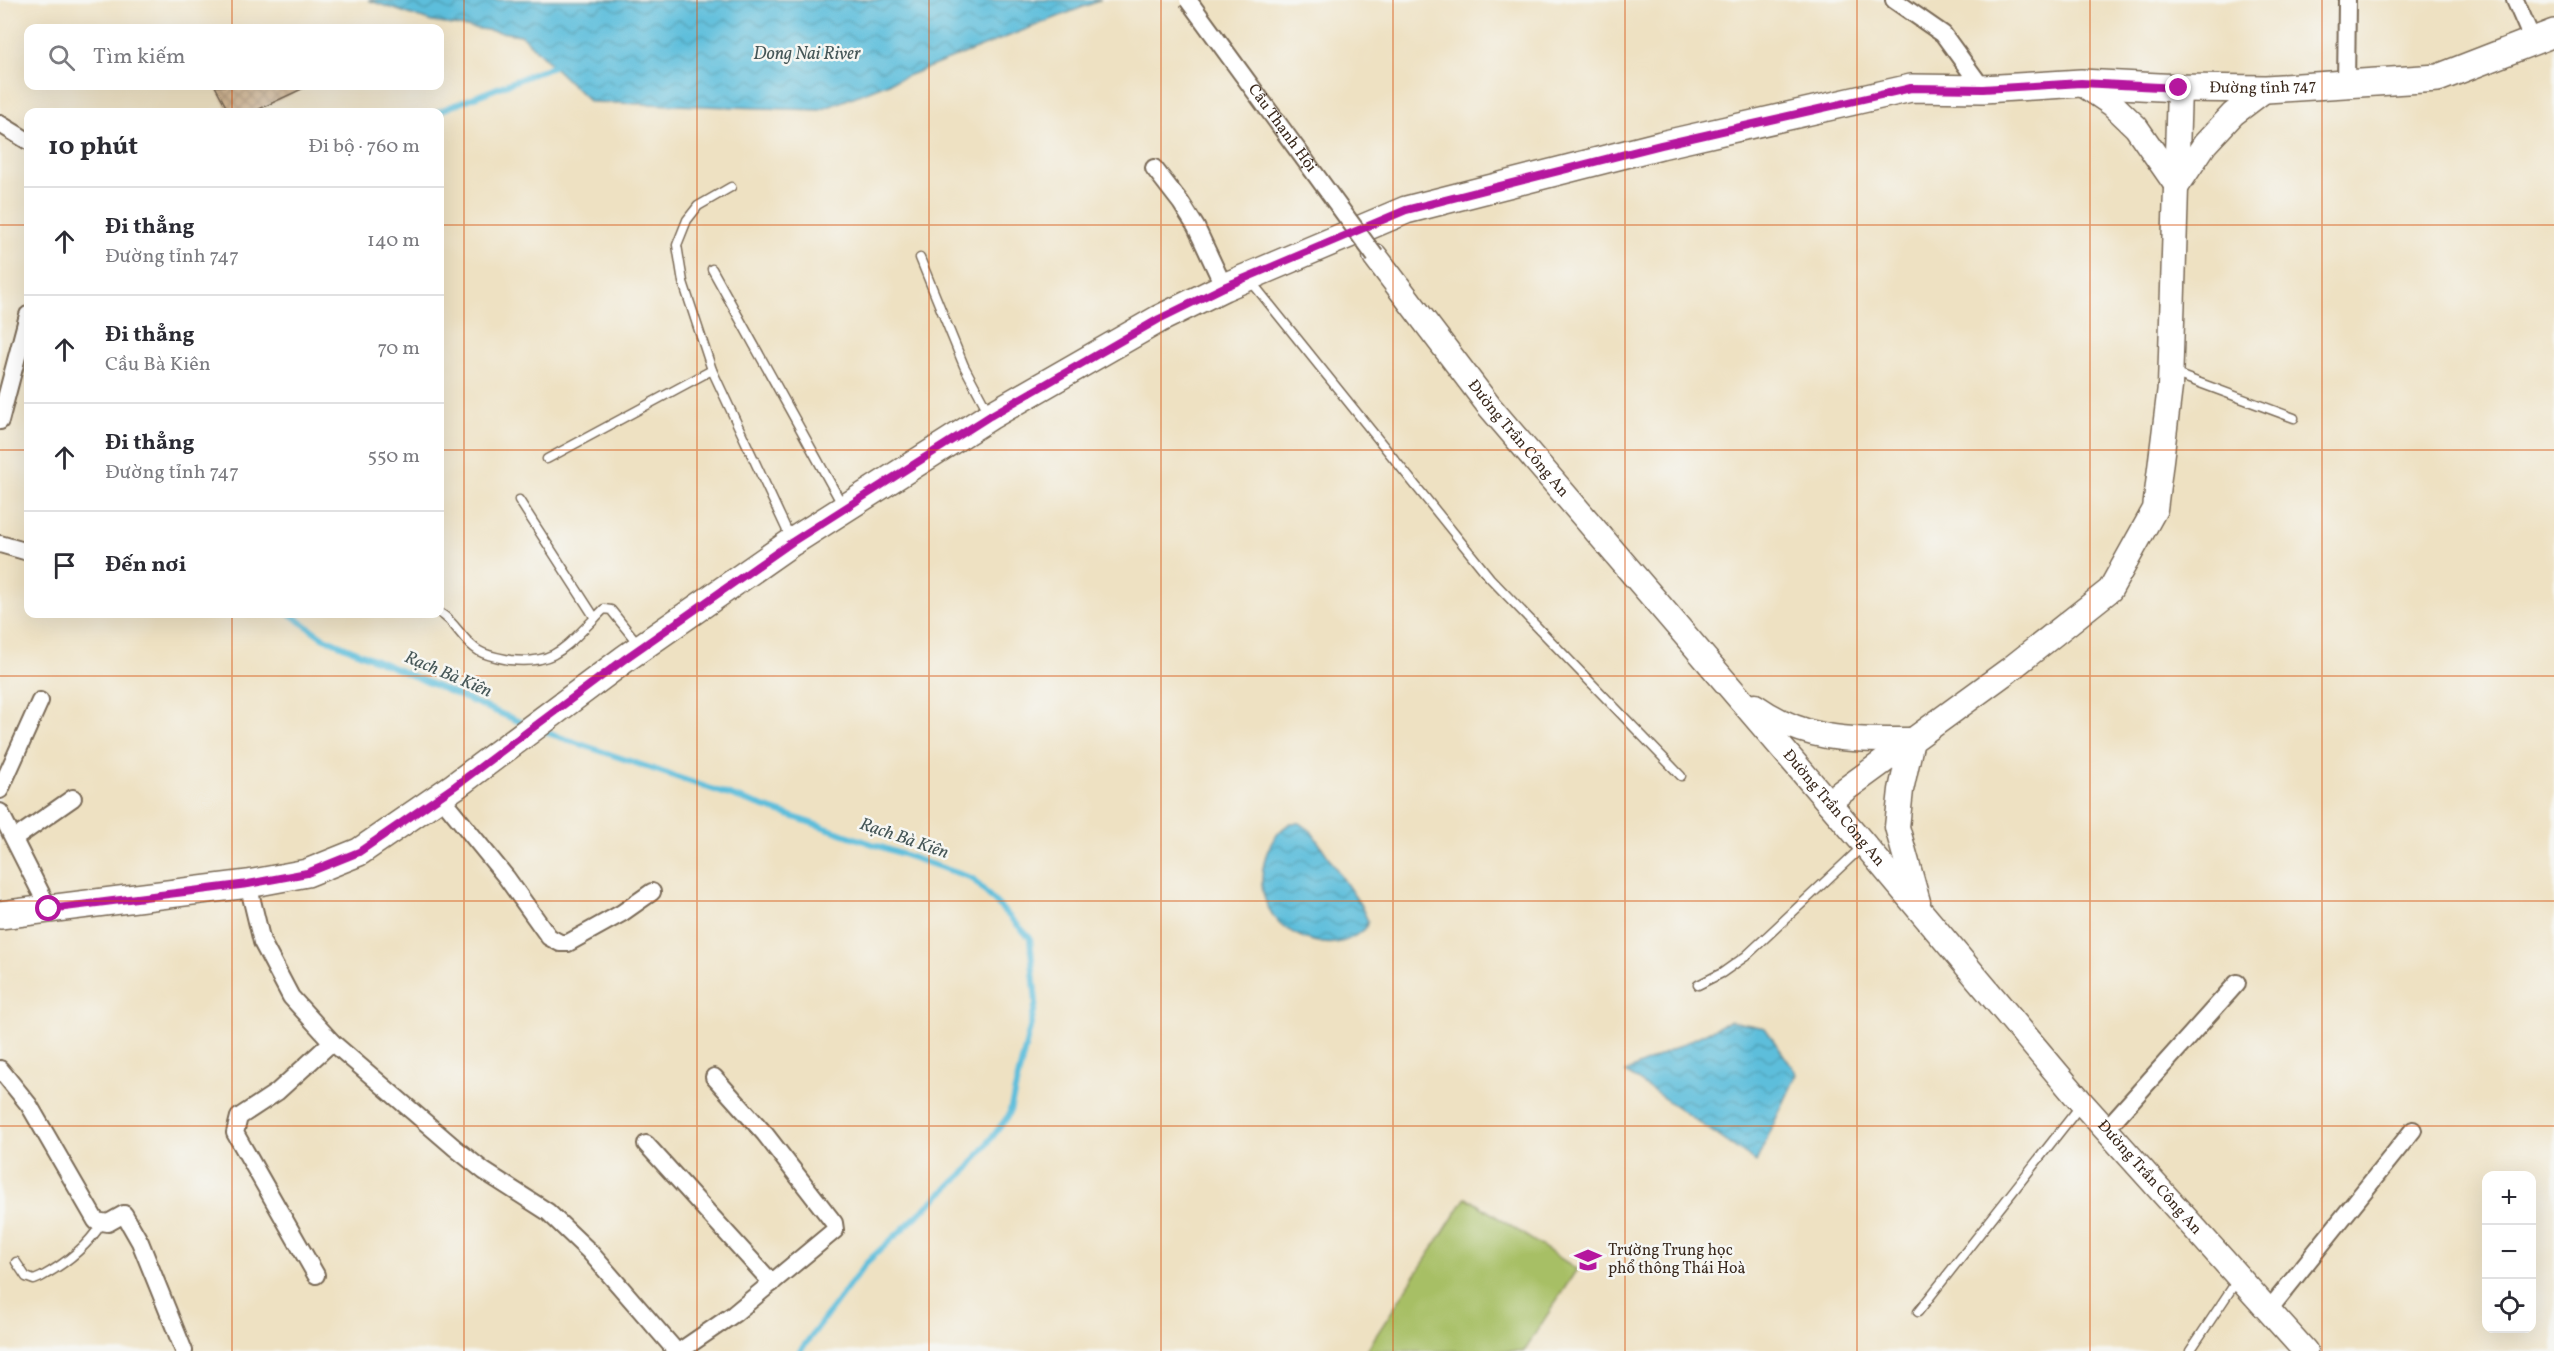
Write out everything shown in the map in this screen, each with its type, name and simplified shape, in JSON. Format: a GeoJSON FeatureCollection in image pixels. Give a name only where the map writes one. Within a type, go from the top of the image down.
{"type":"FeatureCollection","features":[{"type":"Feature","properties":{"kind":"main road","name":"Đường tỉnh 747"},"geometry":{"type":"LineString","coordinates":[[447,791],[634,652],[792,542],[990,416],[1159,319],[1236,282],[1418,207],[1661,145],[1911,88],[1983,89],[2081,83],[2179,88],[2266,89],[2346,86],[2438,78],[2544,37]]}},
{"type":"Feature","properties":{"kind":"main road"},"geometry":{"type":"LineString","coordinates":[[0,915],[248,884],[307,873],[359,852],[447,791]]}},
{"type":"Feature","properties":{"kind":"street","name":"Cầu Thạnh Hội"},"geometry":{"type":"LineString","coordinates":[[1188,0],[1375,256]]}},
{"type":"Feature","properties":{"kind":"street"},"geometry":{"type":"LineString","coordinates":[[1894,0],[1943,34],[1983,89]]}},
{"type":"Feature","properties":{"kind":"street"},"geometry":{"type":"LineString","coordinates":[[2346,86],[2347,0]]}},
{"type":"Feature","properties":{"kind":"street"},"geometry":{"type":"LineString","coordinates":[[2516,0],[2544,37]]}},
{"type":"Feature","properties":{"kind":"street"},"geometry":{"type":"LineString","coordinates":[[2081,83],[2112,104],[2136,127],[2177,186]]}},
{"type":"Feature","properties":{"kind":"street"},"geometry":{"type":"LineString","coordinates":[[1828,802],[2009,670],[2110,590],[2155,508],[2170,372],[2179,88]]}},
{"type":"Feature","properties":{"kind":"street"},"geometry":{"type":"LineString","coordinates":[[2177,186],[2205,144],[2233,114],[2266,89]]}},
{"type":"Feature","properties":{"kind":"street"},"geometry":{"type":"LineString","coordinates":[[0,124],[24,139]]}},
{"type":"Feature","properties":{"kind":"street"},"geometry":{"type":"LineString","coordinates":[[1154,168],[1236,282]]}},
{"type":"Feature","properties":{"kind":"street","name":"Đường Trần Công An"},"geometry":{"type":"LineString","coordinates":[[1375,256],[1489,405],[2082,1103],[2107,1128],[2305,1351]]}},
{"type":"Feature","properties":{"kind":"street"},"geometry":{"type":"LineString","coordinates":[[0,421],[5,382],[24,327]]}},
{"type":"Feature","properties":{"kind":"street"},"geometry":{"type":"LineString","coordinates":[[0,544],[24,551]]}},
{"type":"Feature","properties":{"kind":"street"},"geometry":{"type":"LineString","coordinates":[[1732,691],[1774,720],[1806,733],[1856,740],[1912,740]]}},
{"type":"Feature","properties":{"kind":"street"},"geometry":{"type":"LineString","coordinates":[[0,789],[40,701]]}},
{"type":"Feature","properties":{"kind":"street"},"geometry":{"type":"LineString","coordinates":[[1912,740],[1901,790],[1897,827],[1920,910]]}},
{"type":"Feature","properties":{"kind":"street"},"geometry":{"type":"LineString","coordinates":[[447,791],[549,938],[560,943],[568,943],[600,926],[652,892]]}},
{"type":"Feature","properties":{"kind":"street"},"geometry":{"type":"LineString","coordinates":[[14,839],[73,798]]}},
{"type":"Feature","properties":{"kind":"street"},"geometry":{"type":"LineString","coordinates":[[0,812],[49,909]]}},
{"type":"Feature","properties":{"kind":"street"},"geometry":{"type":"LineString","coordinates":[[248,884],[262,942],[291,997],[332,1041],[484,1171],[548,1212],[589,1251],[678,1351],[772,1283],[835,1230],[834,1223],[765,1134],[714,1077]]}},
{"type":"Feature","properties":{"kind":"street"},"geometry":{"type":"LineString","coordinates":[[2107,1128],[2237,983]]}},
{"type":"Feature","properties":{"kind":"street"},"geometry":{"type":"LineString","coordinates":[[316,1275],[235,1133],[235,1124],[238,1117],[277,1092],[332,1041]]}},
{"type":"Feature","properties":{"kind":"street"},"geometry":{"type":"LineString","coordinates":[[0,1070],[29,1105],[96,1221],[108,1223],[124,1214],[128,1218],[184,1351]]}},
{"type":"Feature","properties":{"kind":"street"},"geometry":{"type":"LineString","coordinates":[[2268,1311],[2413,1130]]}},
{"type":"Feature","properties":{"kind":"street"},"geometry":{"type":"LineString","coordinates":[[646,1144],[772,1283]]}},
{"type":"Feature","properties":{"kind":"lane"},"geometry":{"type":"LineString","coordinates":[[730,187],[698,206],[687,220],[677,245],[683,282],[712,370],[792,542]]}},
{"type":"Feature","properties":{"kind":"lane"},"geometry":{"type":"LineString","coordinates":[[920,258],[964,366],[990,416]]}},
{"type":"Feature","properties":{"kind":"lane"},"geometry":{"type":"LineString","coordinates":[[712,268],[844,509]]}},
{"type":"Feature","properties":{"kind":"lane"},"geometry":{"type":"LineString","coordinates":[[1236,282],[1490,578],[1681,776]]}},
{"type":"Feature","properties":{"kind":"lane"},"geometry":{"type":"LineString","coordinates":[[547,459],[712,370]]}},
{"type":"Feature","properties":{"kind":"lane"},"geometry":{"type":"LineString","coordinates":[[2170,372],[2294,417]]}},
{"type":"Feature","properties":{"kind":"lane"},"geometry":{"type":"LineString","coordinates":[[519,500],[595,618]]}},
{"type":"Feature","properties":{"kind":"lane"},"geometry":{"type":"LineString","coordinates":[[444,616],[452,621],[464,639],[479,651],[502,659],[531,662],[546,659],[564,648],[604,609],[611,610],[634,652]]}},
{"type":"Feature","properties":{"kind":"lane"},"geometry":{"type":"LineString","coordinates":[[1698,985],[1722,973],[1746,956],[1864,844]]}},
{"type":"Feature","properties":{"kind":"lane"},"geometry":{"type":"LineString","coordinates":[[1918,1312],[2082,1103]]}},
{"type":"Feature","properties":{"kind":"lane"},"geometry":{"type":"LineString","coordinates":[[16,1262],[26,1277],[34,1280],[77,1254],[93,1238],[102,1223]]}},
{"type":"Feature","properties":{"kind":"lane"},"geometry":{"type":"LineString","coordinates":[[2190,1351],[2238,1278]]}},
{"type":"Feature","properties":{"kind":"green space"},"geometry":{"type":"Polygon","coordinates":[[[1466,1197],[1577,1269],[1524,1351],[1366,1351],[1466,1197]]]}},
{"type":"Feature","properties":{"kind":"water","name":"Dong Nai River"},"geometry":{"type":"Polygon","coordinates":[[[368,0],[1101,0],[820,110],[590,102],[521,35],[432,22],[368,0]]]}},
{"type":"Feature","properties":{"kind":"water"},"geometry":{"type":"Polygon","coordinates":[[[1291,823],[1300,823],[1311,831],[1360,904],[1368,921],[1365,929],[1351,938],[1331,943],[1310,940],[1282,925],[1269,909],[1262,886],[1264,862],[1274,839],[1291,823]]]}},
{"type":"Feature","properties":{"kind":"water"},"geometry":{"type":"Polygon","coordinates":[[[1730,1021],[1765,1028],[1797,1074],[1756,1162],[1626,1072],[1730,1021]]]}},
{"type":"Feature","properties":{"kind":"building"},"geometry":{"type":"Polygon","coordinates":[[[217,90],[300,90],[261,108],[227,108],[217,90]]]}},
{"type":"Feature","properties":{"kind":"waterway","name":"Rạch Bà Kiên"},"geometry":{"type":"LineString","coordinates":[[444,109],[553,66],[557,61]]}},
{"type":"Feature","properties":{"kind":"waterway","name":"Rạch Bà Kiên"},"geometry":{"type":"LineString","coordinates":[[296,618],[322,637],[525,724]]}},
{"type":"Feature","properties":{"kind":"waterway","name":"Rạch Bà Kiên"},"geometry":{"type":"LineString","coordinates":[[542,731],[972,878],[1030,938],[1036,1003],[1009,1115],[969,1168],[867,1262],[800,1351]]}},
{"type":"Feature","properties":{"kind":"place","name":"Trường Trung học phổ thông Thái Hoà"},"geometry":{"type":"Point","coordinates":[1588,1260]}},
{"type":"Feature","properties":{"kind":"route"},"geometry":{"type":"LineString","coordinates":[[49,909],[161,893],[248,884],[307,873],[359,852],[455,786],[626,658],[792,542],[990,416],[1159,319],[1224,287],[1406,210],[1661,145],[1911,88],[1983,89],[2081,83],[2179,88]]}}]}
